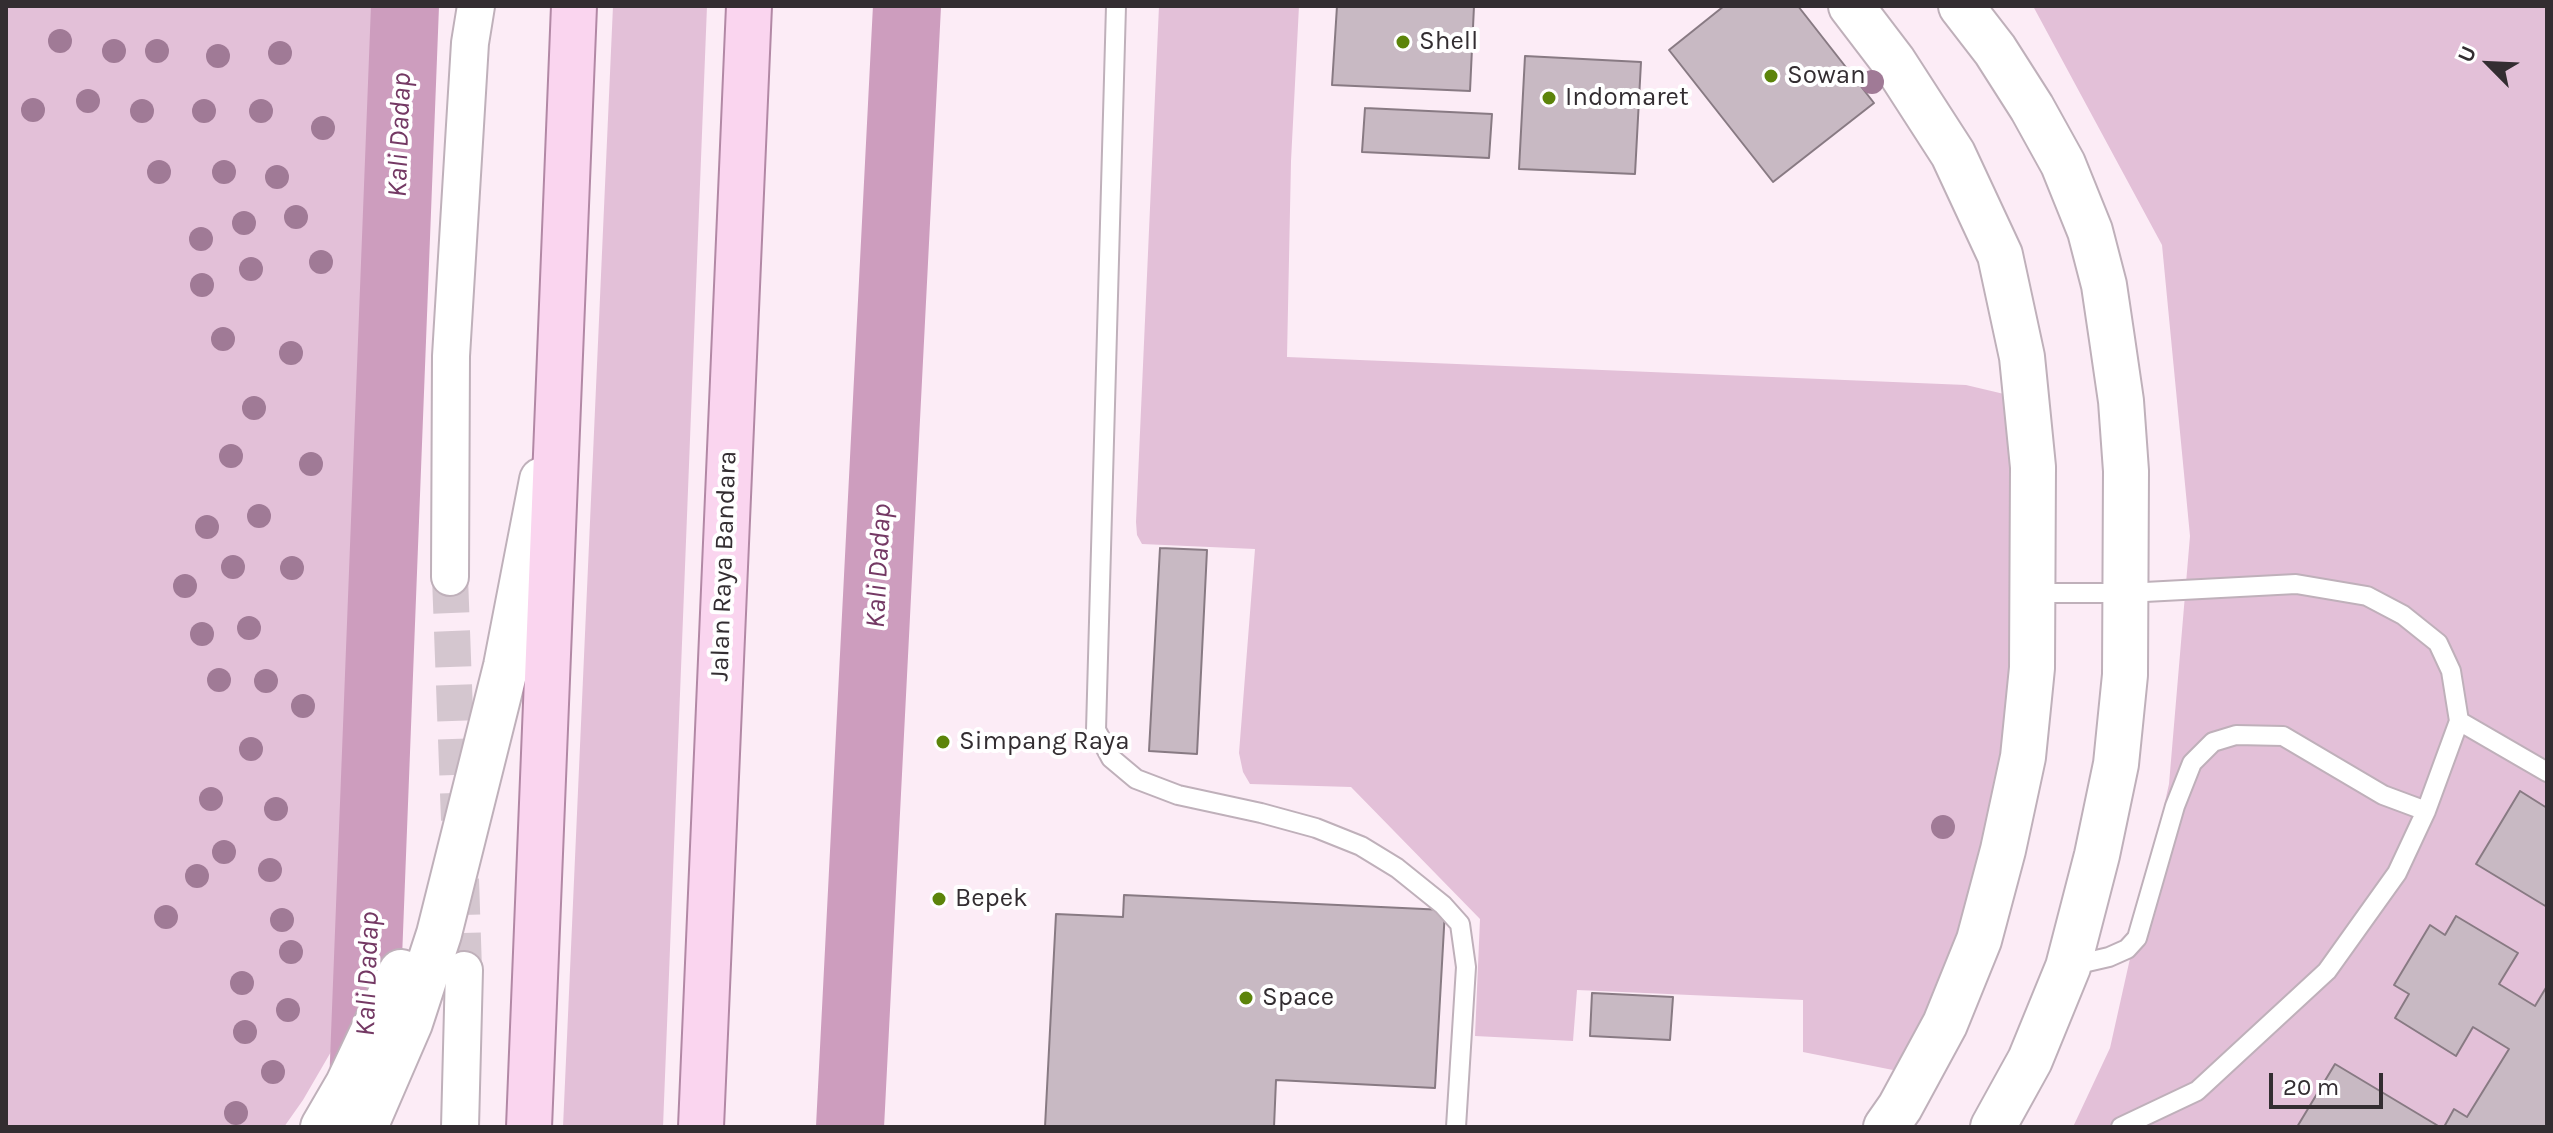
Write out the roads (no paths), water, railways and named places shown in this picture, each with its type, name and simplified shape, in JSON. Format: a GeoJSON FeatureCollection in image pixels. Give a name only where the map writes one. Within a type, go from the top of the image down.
{"type":"FeatureCollection","features":[{"type":"Feature","properties":{"kind":"main road"},"geometry":{"type":"LineString","coordinates":[[529,1127],[574,6]]}},
{"type":"Feature","properties":{"kind":"main road","name":"Jalan Raya Bandara"},"geometry":{"type":"LineString","coordinates":[[701,1127],[749,6]]}},
{"type":"Feature","properties":{"kind":"street"},"geometry":{"type":"LineString","coordinates":[[450,577],[451,356],[470,43],[476,6]]}},
{"type":"Feature","properties":{"kind":"street"},"geometry":{"type":"LineString","coordinates":[[1851,6],[1893,61],[1953,154],[2000,255],[2022,357],[2033,467],[2032,668],[2023,757],[2003,850],[1983,925],[1945,1024],[1886,1127]]}},
{"type":"Feature","properties":{"kind":"street"},"geometry":{"type":"LineString","coordinates":[[1961,6],[1995,50],[2032,108],[2063,164],[2090,231],[2104,285],[2121,401],[2126,471],[2125,675],[2116,764],[2097,855],[2068,967],[2030,1060],[1993,1127]]}},
{"type":"Feature","properties":{"kind":"street"},"geometry":{"type":"LineString","coordinates":[[365,1127],[410,1023],[439,934],[506,666],[559,391]]}},
{"type":"Feature","properties":{"kind":"street"},"geometry":{"type":"LineString","coordinates":[[323,1127],[348,1084],[403,969],[472,795]]}},
{"type":"Feature","properties":{"kind":"street"},"geometry":{"type":"LineString","coordinates":[[460,1127],[464,970]]}},
{"type":"Feature","properties":{"kind":"lane"},"geometry":{"type":"LineString","coordinates":[[1116,6],[1096,730],[1111,758],[1136,779],[1178,795],[1316,828],[1361,846],[1397,868],[1443,905],[1460,924],[1466,967],[1456,1127]]}},
{"type":"Feature","properties":{"kind":"lane"},"geometry":{"type":"LineString","coordinates":[[2032,593],[2126,593],[2296,584],[2367,596],[2403,615],[2438,643],[2451,671],[2459,721],[2426,811],[2397,873],[2327,971],[2197,1091],[2121,1127]]}},
{"type":"Feature","properties":{"kind":"lane"},"geometry":{"type":"LineString","coordinates":[[2459,721],[2547,772]]}},
{"type":"Feature","properties":{"kind":"lane"},"geometry":{"type":"LineString","coordinates":[[2068,967],[2109,957],[2127,949],[2137,938],[2175,806],[2192,763],[2213,742],[2236,735],[2283,736],[2383,795],[2426,811]]}},
{"type":"Feature","properties":{"kind":"waterway","name":"Kali Dadap"},"geometry":{"type":"LineString","coordinates":[[363,1086],[405,6]]}},
{"type":"Feature","properties":{"kind":"waterway","name":"Kali Dadap"},"geometry":{"type":"LineString","coordinates":[[850,1127],[907,6]]}},
{"type":"Feature","properties":{"kind":"tunnel"},"geometry":{"type":"LineString","coordinates":[[450,577],[459,820]]}},
{"type":"Feature","properties":{"kind":"tunnel"},"geometry":{"type":"LineString","coordinates":[[461,879],[464,970]]}},
{"type":"Feature","properties":{"kind":"place","name":"Shell"},"geometry":{"type":"Point","coordinates":[1403,42]}},
{"type":"Feature","properties":{"kind":"place","name":"Sowan"},"geometry":{"type":"Point","coordinates":[1771,76]}},
{"type":"Feature","properties":{"kind":"place","name":"Indomaret"},"geometry":{"type":"Point","coordinates":[1549,98]}},
{"type":"Feature","properties":{"kind":"place","name":"Simpang Raya"},"geometry":{"type":"Point","coordinates":[943,742]}},
{"type":"Feature","properties":{"kind":"place","name":"Bepek"},"geometry":{"type":"Point","coordinates":[939,899]}},
{"type":"Feature","properties":{"kind":"place","name":"Space"},"geometry":{"type":"Point","coordinates":[1246,998]}}]}
